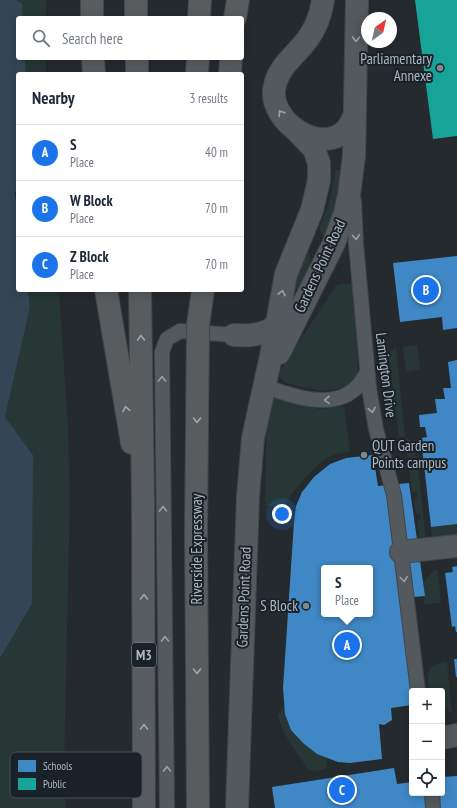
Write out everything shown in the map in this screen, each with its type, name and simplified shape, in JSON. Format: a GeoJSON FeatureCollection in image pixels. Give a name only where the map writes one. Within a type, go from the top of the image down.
{"type":"FeatureCollection","features":[{"type":"Feature","properties":{"kind":"highway"},"geometry":{"type":"LineString","coordinates":[[92,0],[92,16]]}},
{"type":"Feature","properties":{"kind":"highway"},"geometry":{"type":"LineString","coordinates":[[136,0],[136,16]]}},
{"type":"Feature","properties":{"kind":"highway"},"geometry":{"type":"LineString","coordinates":[[199,16],[200,0]]}},
{"type":"Feature","properties":{"kind":"highway"},"geometry":{"type":"LineString","coordinates":[[235,16],[238,0]]}},
{"type":"Feature","properties":{"kind":"highway"},"geometry":{"type":"LineString","coordinates":[[93,60],[94,72]]}},
{"type":"Feature","properties":{"kind":"highway"},"geometry":{"type":"LineString","coordinates":[[137,60],[137,72]]}},
{"type":"Feature","properties":{"kind":"highway"},"geometry":{"type":"LineString","coordinates":[[197,72],[198,60]]}},
{"type":"Feature","properties":{"kind":"highway"},"geometry":{"type":"LineString","coordinates":[[230,72],[231,60]]}},
{"type":"Feature","properties":{"kind":"highway","name":"M3"},"geometry":{"type":"LineString","coordinates":[[106,292],[143,503]]}},
{"type":"Feature","properties":{"kind":"highway","name":"M3"},"geometry":{"type":"LineString","coordinates":[[140,292],[143,503],[144,808]]}},
{"type":"Feature","properties":{"kind":"highway","name":"Riverside Expressway"},"geometry":{"type":"LineString","coordinates":[[196,292],[198,325],[198,808]]}},
{"type":"Feature","properties":{"kind":"highway"},"geometry":{"type":"LineString","coordinates":[[198,325],[203,292]]}},
{"type":"Feature","properties":{"kind":"street","name":"Gardens Point Road"},"geometry":{"type":"LineString","coordinates":[[237,808],[249,465],[253,438],[286,274],[312,210],[319,180],[319,163],[314,150],[278,110],[274,90],[280,71],[310,37],[319,16],[323,0]]}},
{"type":"Feature","properties":{"kind":"street","name":"Gardens Point Road"},"geometry":{"type":"LineString","coordinates":[[264,386],[285,338],[334,243],[345,213],[354,156],[357,0]]}},
{"type":"Feature","properties":{"kind":"street","name":"Gardens Point Road"},"geometry":{"type":"LineString","coordinates":[[296,130],[315,138],[330,139],[339,136],[347,129],[355,115]]}},
{"type":"Feature","properties":{"kind":"street"},"geometry":{"type":"LineString","coordinates":[[234,335],[255,335],[276,326]]}},
{"type":"Feature","properties":{"kind":"street"},"geometry":{"type":"LineString","coordinates":[[401,552],[457,546]]}},
{"type":"Feature","properties":{"kind":"street"},"geometry":{"type":"LineString","coordinates":[[445,737],[457,735]]}},
{"type":"Feature","properties":{"kind":"lane","name":"Lamington Drive"},"geometry":{"type":"LineString","coordinates":[[354,156],[354,219],[367,372],[376,429],[394,495],[418,688]]}},
{"type":"Feature","properties":{"kind":"lane"},"geometry":{"type":"LineString","coordinates":[[167,808],[162,352],[167,339],[180,331],[234,335]]}},
{"type":"Feature","properties":{"kind":"lane"},"geometry":{"type":"LineString","coordinates":[[264,386],[299,398],[331,401],[354,390],[362,384],[367,372]]}},
{"type":"Feature","properties":{"kind":"lane"},"geometry":{"type":"LineString","coordinates":[[432,796],[433,808]]}},
{"type":"Feature","properties":{"kind":"shaded area"},"geometry":{"type":"Polygon","coordinates":[[[16,0],[46,0],[46,16],[23,16],[22,4],[16,0]]]}},
{"type":"Feature","properties":{"kind":"shaded area"},"geometry":{"type":"Polygon","coordinates":[[[25,60],[46,60],[46,72],[26,72],[25,60]]]}},
{"type":"Feature","properties":{"kind":"shaded area"},"geometry":{"type":"Polygon","coordinates":[[[336,170],[342,170],[339,198],[325,240],[319,229],[329,203],[336,170]]]}},
{"type":"Feature","properties":{"kind":"shaded area"},"geometry":{"type":"Polygon","coordinates":[[[308,251],[310,256],[310,267],[300,296],[297,291],[296,280],[300,264],[308,251]]]}},
{"type":"Feature","properties":{"kind":"shaded area"},"geometry":{"type":"Polygon","coordinates":[[[351,284],[356,289],[358,373],[352,384],[339,389],[321,391],[286,383],[279,375],[279,372],[337,285],[351,284]]]}},
{"type":"Feature","properties":{"kind":"shaded area"},"geometry":{"type":"Polygon","coordinates":[[[28,292],[59,292],[68,429],[70,497],[64,752],[10,752],[10,798],[66,798],[66,808],[0,808],[0,658],[32,604],[33,455],[5,417],[30,307],[28,292]]]}},
{"type":"Feature","properties":{"kind":"shaded area"},"geometry":{"type":"Polygon","coordinates":[[[417,345],[420,369],[406,372],[403,347],[417,345]]]}},
{"type":"Feature","properties":{"kind":"shaded area"},"geometry":{"type":"Polygon","coordinates":[[[396,347],[405,437],[399,437],[389,358],[391,352],[396,347]]]}},
{"type":"Feature","properties":{"kind":"shaded area"},"geometry":{"type":"Polygon","coordinates":[[[267,396],[319,409],[344,406],[350,451],[329,457],[316,467],[293,492],[284,506],[265,506],[267,396]]]}},
{"type":"Feature","properties":{"kind":"shaded area"},"geometry":{"type":"Polygon","coordinates":[[[405,437],[413,442],[415,456],[417,456],[426,540],[423,540],[423,537],[419,537],[417,520],[421,519],[420,514],[416,514],[414,499],[417,498],[417,492],[412,492],[405,437]]]}},
{"type":"Feature","properties":{"kind":"shaded area"},"geometry":{"type":"Polygon","coordinates":[[[457,524],[457,537],[432,539],[431,527],[457,524]]]}},
{"type":"Feature","properties":{"kind":"shaded area"},"geometry":{"type":"Polygon","coordinates":[[[435,569],[438,571],[441,603],[424,604],[422,584],[435,569]]]}},
{"type":"Feature","properties":{"kind":"shaded area"},"geometry":{"type":"Polygon","coordinates":[[[447,662],[452,713],[445,708],[445,688],[430,688],[428,679],[429,670],[440,663],[447,662]]]}},
{"type":"Feature","properties":{"kind":"shaded area"},"geometry":{"type":"Polygon","coordinates":[[[284,707],[291,730],[327,758],[326,769],[313,771],[308,769],[295,750],[286,736],[278,715],[284,707]]]}},
{"type":"Feature","properties":{"kind":"water"},"geometry":{"type":"Polygon","coordinates":[[[0,0],[16,0],[22,4],[23,16],[16,16],[16,60],[25,60],[26,72],[16,72],[16,292],[28,292],[30,307],[5,417],[33,455],[32,604],[0,658],[0,0]]]}},
{"type":"Feature","properties":{"kind":"building: Schools"},"geometry":{"type":"Polygon","coordinates":[[[457,256],[457,328],[443,330],[442,317],[400,322],[393,263],[457,256]]]}},
{"type":"Feature","properties":{"kind":"building: Schools"},"geometry":{"type":"Polygon","coordinates":[[[457,360],[457,524],[431,527],[421,438],[427,437],[425,427],[420,427],[419,415],[437,413],[435,399],[445,399],[443,388],[451,388],[448,362],[457,360]]]}},
{"type":"Feature","properties":{"kind":"building: Schools","name":"S Block"},"geometry":{"type":"Polygon","coordinates":[[[373,455],[378,486],[409,483],[425,596],[401,598],[412,688],[409,688],[409,705],[391,708],[392,720],[384,725],[379,724],[382,759],[350,763],[338,762],[317,754],[303,743],[291,730],[285,714],[283,688],[294,522],[296,506],[302,492],[314,477],[330,464],[346,458],[373,455]]]}},
{"type":"Feature","properties":{"kind":"building: Schools"},"geometry":{"type":"Polygon","coordinates":[[[457,566],[456,632],[455,626],[452,627],[445,573],[453,572],[452,567],[457,566]]]}},
{"type":"Feature","properties":{"kind":"building: Schools"},"geometry":{"type":"Polygon","coordinates":[[[454,659],[457,659],[457,677],[456,677],[454,659]]]}},
{"type":"Feature","properties":{"kind":"building: Schools"},"geometry":{"type":"Polygon","coordinates":[[[394,768],[397,784],[409,782],[409,796],[445,796],[445,777],[457,776],[457,808],[275,808],[272,787],[394,768]]]}},
{"type":"Feature","properties":{"kind":"building: Public","name":"Parliamentary Annexe"},"geometry":{"type":"Polygon","coordinates":[[[415,0],[457,0],[457,136],[433,139],[415,0]]]}},
{"type":"Feature","properties":{"kind":"place","name":"Parliamentary Annexe"},"geometry":{"type":"Point","coordinates":[440,68]}},
{"type":"Feature","properties":{"kind":"place","name":"W Block"},"geometry":{"type":"Point","coordinates":[426,290]}},
{"type":"Feature","properties":{"kind":"place","name":"QUT Garden Points campus"},"geometry":{"type":"Point","coordinates":[364,455]}},
{"type":"Feature","properties":{"kind":"place","name":"S Block"},"geometry":{"type":"Point","coordinates":[306,606]}},
{"type":"Feature","properties":{"kind":"place","name":"S"},"geometry":{"type":"Point","coordinates":[347,645]}},
{"type":"Feature","properties":{"kind":"place","name":"Z Block"},"geometry":{"type":"Point","coordinates":[342,790]}}]}
